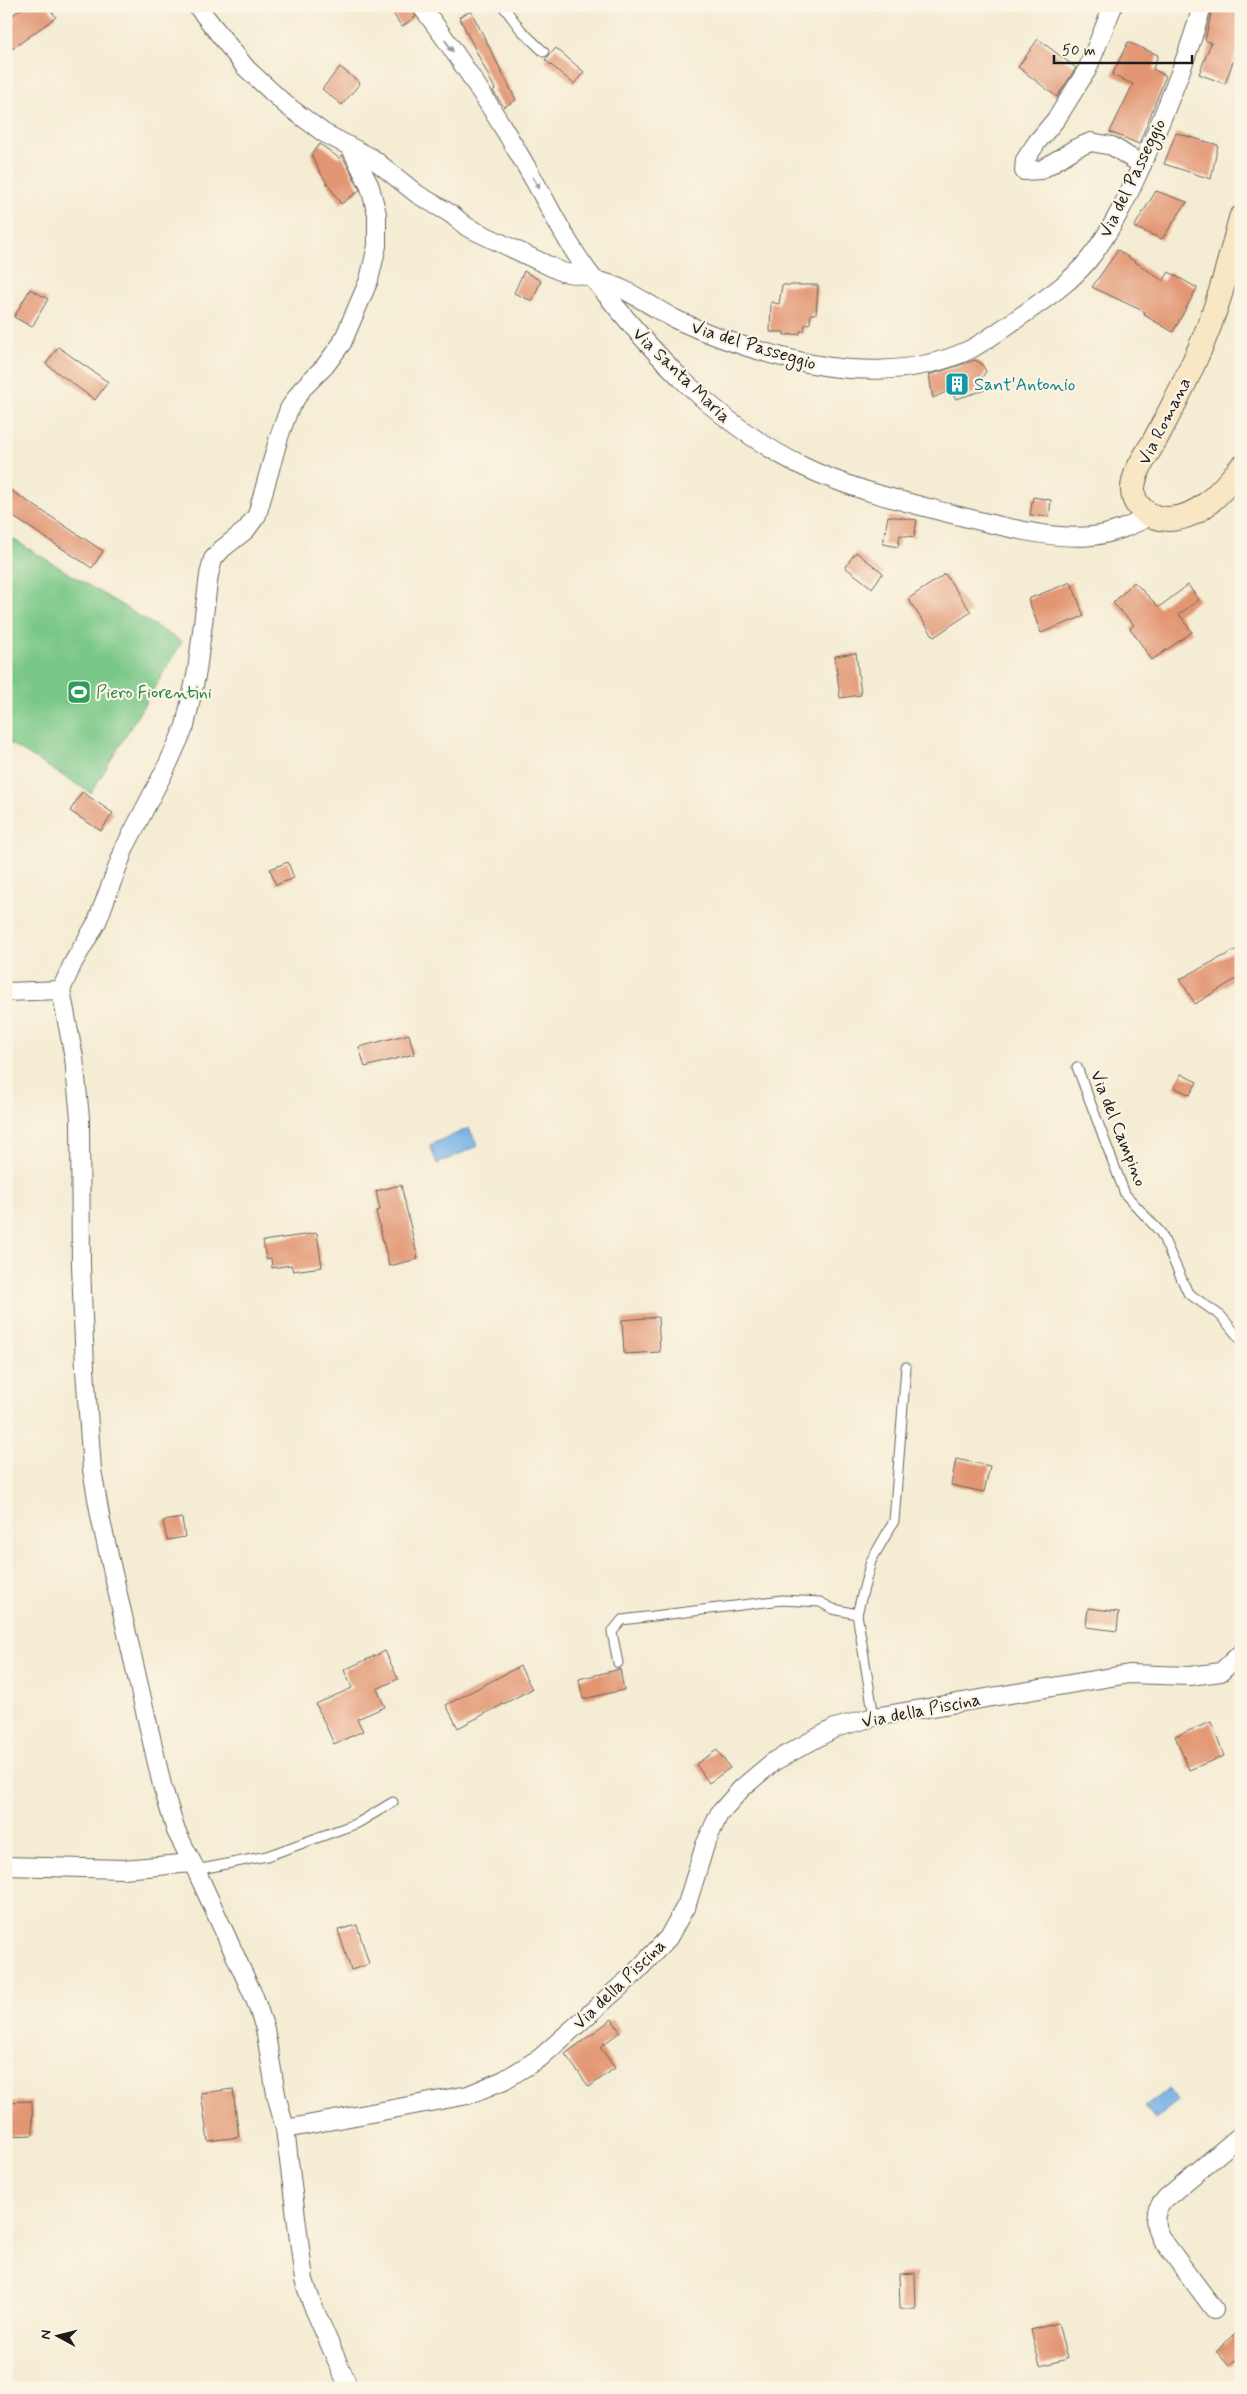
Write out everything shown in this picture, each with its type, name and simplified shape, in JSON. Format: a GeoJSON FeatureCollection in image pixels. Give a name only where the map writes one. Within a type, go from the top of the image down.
{"type":"FeatureCollection","features":[{"type":"Feature","properties":{"kind":"street","name":"Via del Passeggio"},"geometry":{"type":"LineString","coordinates":[[197,6],[234,54],[271,92],[324,133],[372,158],[416,194],[451,214],[467,227],[562,272],[611,284],[692,327],[787,359],[857,370],[887,369],[927,364],[954,356],[984,341],[1070,280],[1090,258],[1106,235],[1142,165],[1178,80],[1202,6]]}},
{"type":"Feature","properties":{"kind":"street","name":"Via Santa Maria"},"geometry":{"type":"LineString","coordinates":[[421,6],[502,127],[594,279],[650,347],[705,402],[743,432],[815,472],[853,486],[932,509],[1054,535],[1081,537],[1100,535],[1121,530],[1151,516]]}},
{"type":"Feature","properties":{"kind":"street"},"geometry":{"type":"LineString","coordinates":[[1113,6],[1087,70],[1057,118],[1026,160],[1024,171],[1041,170],[1076,148],[1091,142],[1112,146],[1142,165]]}},
{"type":"Feature","properties":{"kind":"street"},"geometry":{"type":"LineString","coordinates":[[349,2388],[312,2304],[304,2280],[285,2129],[276,2094],[267,2037],[258,2007],[194,1866],[176,1831],[162,1785],[94,1486],[83,1331],[80,1111],[74,1058],[61,990],[70,969],[97,922],[125,847],[168,764],[184,726],[198,671],[208,575],[213,559],[222,549],[246,530],[257,515],[279,437],[290,409],[302,390],[326,366],[342,343],[369,280],[377,246],[377,214],[370,188],[351,148]]}},
{"type":"Feature","properties":{"kind":"street","name":"Via Romana"},"geometry":{"type":"LineString","coordinates":[[1151,516],[1142,509],[1136,500],[1135,480],[1198,354],[1215,306],[1241,218]]}},
{"type":"Feature","properties":{"kind":"street"},"geometry":{"type":"LineString","coordinates":[[1151,516],[1172,519],[1194,513],[1209,503],[1241,468]]}},
{"type":"Feature","properties":{"kind":"street"},"geometry":{"type":"LineString","coordinates":[[6,992],[61,990]]}},
{"type":"Feature","properties":{"kind":"street","name":"Via della Piscina"},"geometry":{"type":"LineString","coordinates":[[285,2129],[468,2095],[504,2080],[540,2058],[632,1976],[668,1938],[686,1904],[719,1814],[742,1788],[773,1762],[836,1728],[874,1716],[1129,1674],[1190,1676],[1220,1672],[1241,1653]]}},
{"type":"Feature","properties":{"kind":"street"},"geometry":{"type":"LineString","coordinates":[[6,1866],[122,1869],[194,1866]]}},
{"type":"Feature","properties":{"kind":"street"},"geometry":{"type":"LineString","coordinates":[[1214,2308],[1161,2238],[1156,2229],[1156,2216],[1159,2206],[1166,2198],[1241,2135]]}},
{"type":"Feature","properties":{"kind":"lane"},"geometry":{"type":"LineString","coordinates":[[503,6],[521,30],[544,52]]}},
{"type":"Feature","properties":{"kind":"lane","name":"Via del Campino"},"geometry":{"type":"LineString","coordinates":[[1077,1067],[1125,1194],[1161,1233],[1188,1293],[1221,1316],[1241,1340]]}},
{"type":"Feature","properties":{"kind":"lane"},"geometry":{"type":"LineString","coordinates":[[874,1716],[857,1614],[871,1561],[894,1520],[906,1367]]}},
{"type":"Feature","properties":{"kind":"lane"},"geometry":{"type":"LineString","coordinates":[[618,1663],[612,1632],[622,1620],[782,1600],[820,1602],[833,1609],[857,1614]]}},
{"type":"Feature","properties":{"kind":"lane"},"geometry":{"type":"LineString","coordinates":[[194,1866],[277,1853],[358,1823],[393,1802]]}},
{"type":"Feature","properties":{"kind":"green space","name":"Piero Fiorentini"},"geometry":{"type":"Polygon","coordinates":[[[6,535],[182,642],[91,793],[6,741],[6,535]]]}},
{"type":"Feature","properties":{"kind":"water"},"geometry":{"type":"Polygon","coordinates":[[[469,1128],[478,1146],[437,1164],[430,1145],[469,1128]]]}},
{"type":"Feature","properties":{"kind":"water"},"geometry":{"type":"Polygon","coordinates":[[[1169,2089],[1178,2101],[1155,2119],[1145,2107],[1169,2089]]]}},
{"type":"Feature","properties":{"kind":"building"},"geometry":{"type":"Polygon","coordinates":[[[25,6],[47,6],[56,17],[12,49],[6,41],[6,20],[25,6]]]}},
{"type":"Feature","properties":{"kind":"building"},"geometry":{"type":"Polygon","coordinates":[[[388,6],[411,6],[416,16],[402,27],[388,6]]]}},
{"type":"Feature","properties":{"kind":"building"},"geometry":{"type":"Polygon","coordinates":[[[1213,6],[1241,6],[1241,39],[1225,84],[1199,74],[1211,43],[1205,40],[1213,6]]]}},
{"type":"Feature","properties":{"kind":"building"},"geometry":{"type":"Polygon","coordinates":[[[471,11],[516,100],[504,107],[493,91],[495,89],[459,17],[471,11]]]}},
{"type":"Feature","properties":{"kind":"building"},"geometry":{"type":"Polygon","coordinates":[[[1038,39],[1076,68],[1057,97],[1018,67],[1038,39]]]}},
{"type":"Feature","properties":{"kind":"building"},"geometry":{"type":"Polygon","coordinates":[[[1128,42],[1158,55],[1153,69],[1166,76],[1139,144],[1110,132],[1133,84],[1112,75],[1128,42]]]}},
{"type":"Feature","properties":{"kind":"building"},"geometry":{"type":"Polygon","coordinates":[[[556,48],[584,72],[574,84],[545,60],[556,48]]]}},
{"type":"Feature","properties":{"kind":"building"},"geometry":{"type":"Polygon","coordinates":[[[340,67],[360,83],[342,105],[322,89],[340,67]]]}},
{"type":"Feature","properties":{"kind":"building"},"geometry":{"type":"Polygon","coordinates":[[[1176,133],[1218,145],[1211,179],[1164,164],[1176,133]]]}},
{"type":"Feature","properties":{"kind":"building"},"geometry":{"type":"Polygon","coordinates":[[[320,144],[339,158],[342,155],[360,190],[341,204],[321,174],[311,154],[320,144]]]}},
{"type":"Feature","properties":{"kind":"building"},"geometry":{"type":"Polygon","coordinates":[[[1156,191],[1187,202],[1162,239],[1134,227],[1156,191]]]}},
{"type":"Feature","properties":{"kind":"building"},"geometry":{"type":"Polygon","coordinates":[[[1118,250],[1163,281],[1169,272],[1197,288],[1173,332],[1144,315],[1145,312],[1092,287],[1118,250]]]}},
{"type":"Feature","properties":{"kind":"building"},"geometry":{"type":"Polygon","coordinates":[[[524,271],[541,281],[532,301],[514,293],[524,271]]]}},
{"type":"Feature","properties":{"kind":"building"},"geometry":{"type":"Polygon","coordinates":[[[782,285],[818,285],[816,314],[811,314],[810,323],[805,325],[804,331],[800,331],[800,334],[784,335],[784,332],[770,332],[771,302],[779,304],[782,285]]]}},
{"type":"Feature","properties":{"kind":"building"},"geometry":{"type":"Polygon","coordinates":[[[30,289],[48,299],[32,327],[14,317],[30,289]]]}},
{"type":"Feature","properties":{"kind":"building"},"geometry":{"type":"Polygon","coordinates":[[[58,347],[108,382],[95,400],[46,364],[58,347]]]}},
{"type":"Feature","properties":{"kind":"building","name":"Sant'Antonio"},"geometry":{"type":"Polygon","coordinates":[[[975,360],[981,363],[986,371],[982,378],[985,390],[956,399],[950,390],[933,398],[929,375],[975,360]]]}},
{"type":"Feature","properties":{"kind":"building"},"geometry":{"type":"Polygon","coordinates":[[[6,487],[103,551],[92,568],[6,512],[6,487]]]}},
{"type":"Feature","properties":{"kind":"building"},"geometry":{"type":"Polygon","coordinates":[[[1033,497],[1051,500],[1049,517],[1030,515],[1033,497]]]}},
{"type":"Feature","properties":{"kind":"building"},"geometry":{"type":"Polygon","coordinates":[[[888,516],[917,520],[914,537],[900,535],[898,547],[883,544],[888,516]]]}},
{"type":"Feature","properties":{"kind":"building"},"geometry":{"type":"Polygon","coordinates":[[[856,552],[883,573],[872,588],[845,567],[856,552]]]}},
{"type":"Feature","properties":{"kind":"building"},"geometry":{"type":"Polygon","coordinates":[[[945,574],[971,612],[934,637],[908,599],[945,574]]]}},
{"type":"Feature","properties":{"kind":"building"},"geometry":{"type":"Polygon","coordinates":[[[1071,582],[1084,616],[1041,633],[1028,599],[1071,582]]]}},
{"type":"Feature","properties":{"kind":"building"},"geometry":{"type":"Polygon","coordinates":[[[1134,582],[1159,607],[1188,585],[1199,600],[1179,614],[1192,632],[1152,660],[1130,628],[1134,625],[1113,603],[1134,582]]]}},
{"type":"Feature","properties":{"kind":"building"},"geometry":{"type":"Polygon","coordinates":[[[856,653],[861,695],[840,698],[835,656],[856,653]]]}},
{"type":"Feature","properties":{"kind":"building"},"geometry":{"type":"Polygon","coordinates":[[[82,792],[113,813],[101,831],[70,811],[82,792]]]}},
{"type":"Feature","properties":{"kind":"building"},"geometry":{"type":"Polygon","coordinates":[[[288,862],[294,878],[276,885],[270,869],[288,862]]]}},
{"type":"Feature","properties":{"kind":"building"},"geometry":{"type":"Polygon","coordinates":[[[1241,947],[1241,976],[1195,1004],[1180,979],[1241,947]]]}},
{"type":"Feature","properties":{"kind":"building"},"geometry":{"type":"Polygon","coordinates":[[[409,1034],[414,1054],[365,1067],[359,1047],[409,1034]]]}},
{"type":"Feature","properties":{"kind":"building"},"geometry":{"type":"Polygon","coordinates":[[[1181,1074],[1197,1082],[1190,1095],[1174,1087],[1181,1074]]]}},
{"type":"Feature","properties":{"kind":"building"},"geometry":{"type":"Polygon","coordinates":[[[401,1185],[418,1259],[389,1266],[376,1211],[380,1210],[376,1191],[401,1185]]]}},
{"type":"Feature","properties":{"kind":"building"},"geometry":{"type":"Polygon","coordinates":[[[317,1233],[322,1267],[293,1271],[291,1265],[272,1268],[271,1258],[266,1259],[263,1241],[317,1233]]]}},
{"type":"Feature","properties":{"kind":"building"},"geometry":{"type":"Polygon","coordinates":[[[658,1317],[660,1352],[624,1354],[622,1320],[658,1317]]]}},
{"type":"Feature","properties":{"kind":"building"},"geometry":{"type":"Polygon","coordinates":[[[956,1459],[990,1466],[984,1492],[951,1485],[956,1459]]]}},
{"type":"Feature","properties":{"kind":"building"},"geometry":{"type":"Polygon","coordinates":[[[182,1518],[185,1537],[167,1540],[163,1521],[182,1518]]]}},
{"type":"Feature","properties":{"kind":"building"},"geometry":{"type":"Polygon","coordinates":[[[1088,1608],[1119,1612],[1117,1631],[1086,1627],[1088,1608]]]}},
{"type":"Feature","properties":{"kind":"building"},"geometry":{"type":"Polygon","coordinates":[[[385,1651],[398,1679],[377,1689],[385,1707],[357,1719],[363,1731],[334,1744],[316,1704],[352,1688],[344,1670],[385,1651]]]}},
{"type":"Feature","properties":{"kind":"building"},"geometry":{"type":"Polygon","coordinates":[[[520,1666],[532,1689],[458,1728],[446,1705],[520,1666]]]}},
{"type":"Feature","properties":{"kind":"building"},"geometry":{"type":"Polygon","coordinates":[[[620,1669],[624,1690],[583,1699],[579,1679],[620,1669]]]}},
{"type":"Feature","properties":{"kind":"building"},"geometry":{"type":"Polygon","coordinates":[[[1211,1722],[1224,1756],[1189,1770],[1175,1736],[1211,1722]]]}},
{"type":"Feature","properties":{"kind":"building"},"geometry":{"type":"Polygon","coordinates":[[[717,1750],[730,1768],[709,1783],[696,1764],[717,1750]]]}},
{"type":"Feature","properties":{"kind":"building"},"geometry":{"type":"Polygon","coordinates":[[[357,1925],[369,1964],[351,1970],[338,1930],[357,1925]]]}},
{"type":"Feature","properties":{"kind":"building"},"geometry":{"type":"Polygon","coordinates":[[[612,2019],[620,2032],[600,2047],[615,2068],[589,2087],[565,2054],[612,2019]]]}},
{"type":"Feature","properties":{"kind":"building"},"geometry":{"type":"Polygon","coordinates":[[[233,2089],[239,2137],[208,2141],[201,2093],[233,2089]]]}},
{"type":"Feature","properties":{"kind":"building"},"geometry":{"type":"Polygon","coordinates":[[[32,2101],[33,2135],[6,2136],[6,2102],[32,2101]]]}},
{"type":"Feature","properties":{"kind":"building"},"geometry":{"type":"Polygon","coordinates":[[[915,2273],[916,2309],[900,2309],[899,2274],[915,2273]]]}},
{"type":"Feature","properties":{"kind":"building"},"geometry":{"type":"Polygon","coordinates":[[[1058,2323],[1067,2359],[1040,2366],[1031,2330],[1058,2323]]]}},
{"type":"Feature","properties":{"kind":"building"},"geometry":{"type":"Polygon","coordinates":[[[1241,2329],[1241,2356],[1229,2366],[1216,2351],[1241,2329]]]}},
{"type":"Feature","properties":{"kind":"place","name":"Sant'Antonio"},"geometry":{"type":"Point","coordinates":[957,384]}},
{"type":"Feature","properties":{"kind":"place","name":"Piero Fiorentini"},"geometry":{"type":"Point","coordinates":[79,692]}}]}
